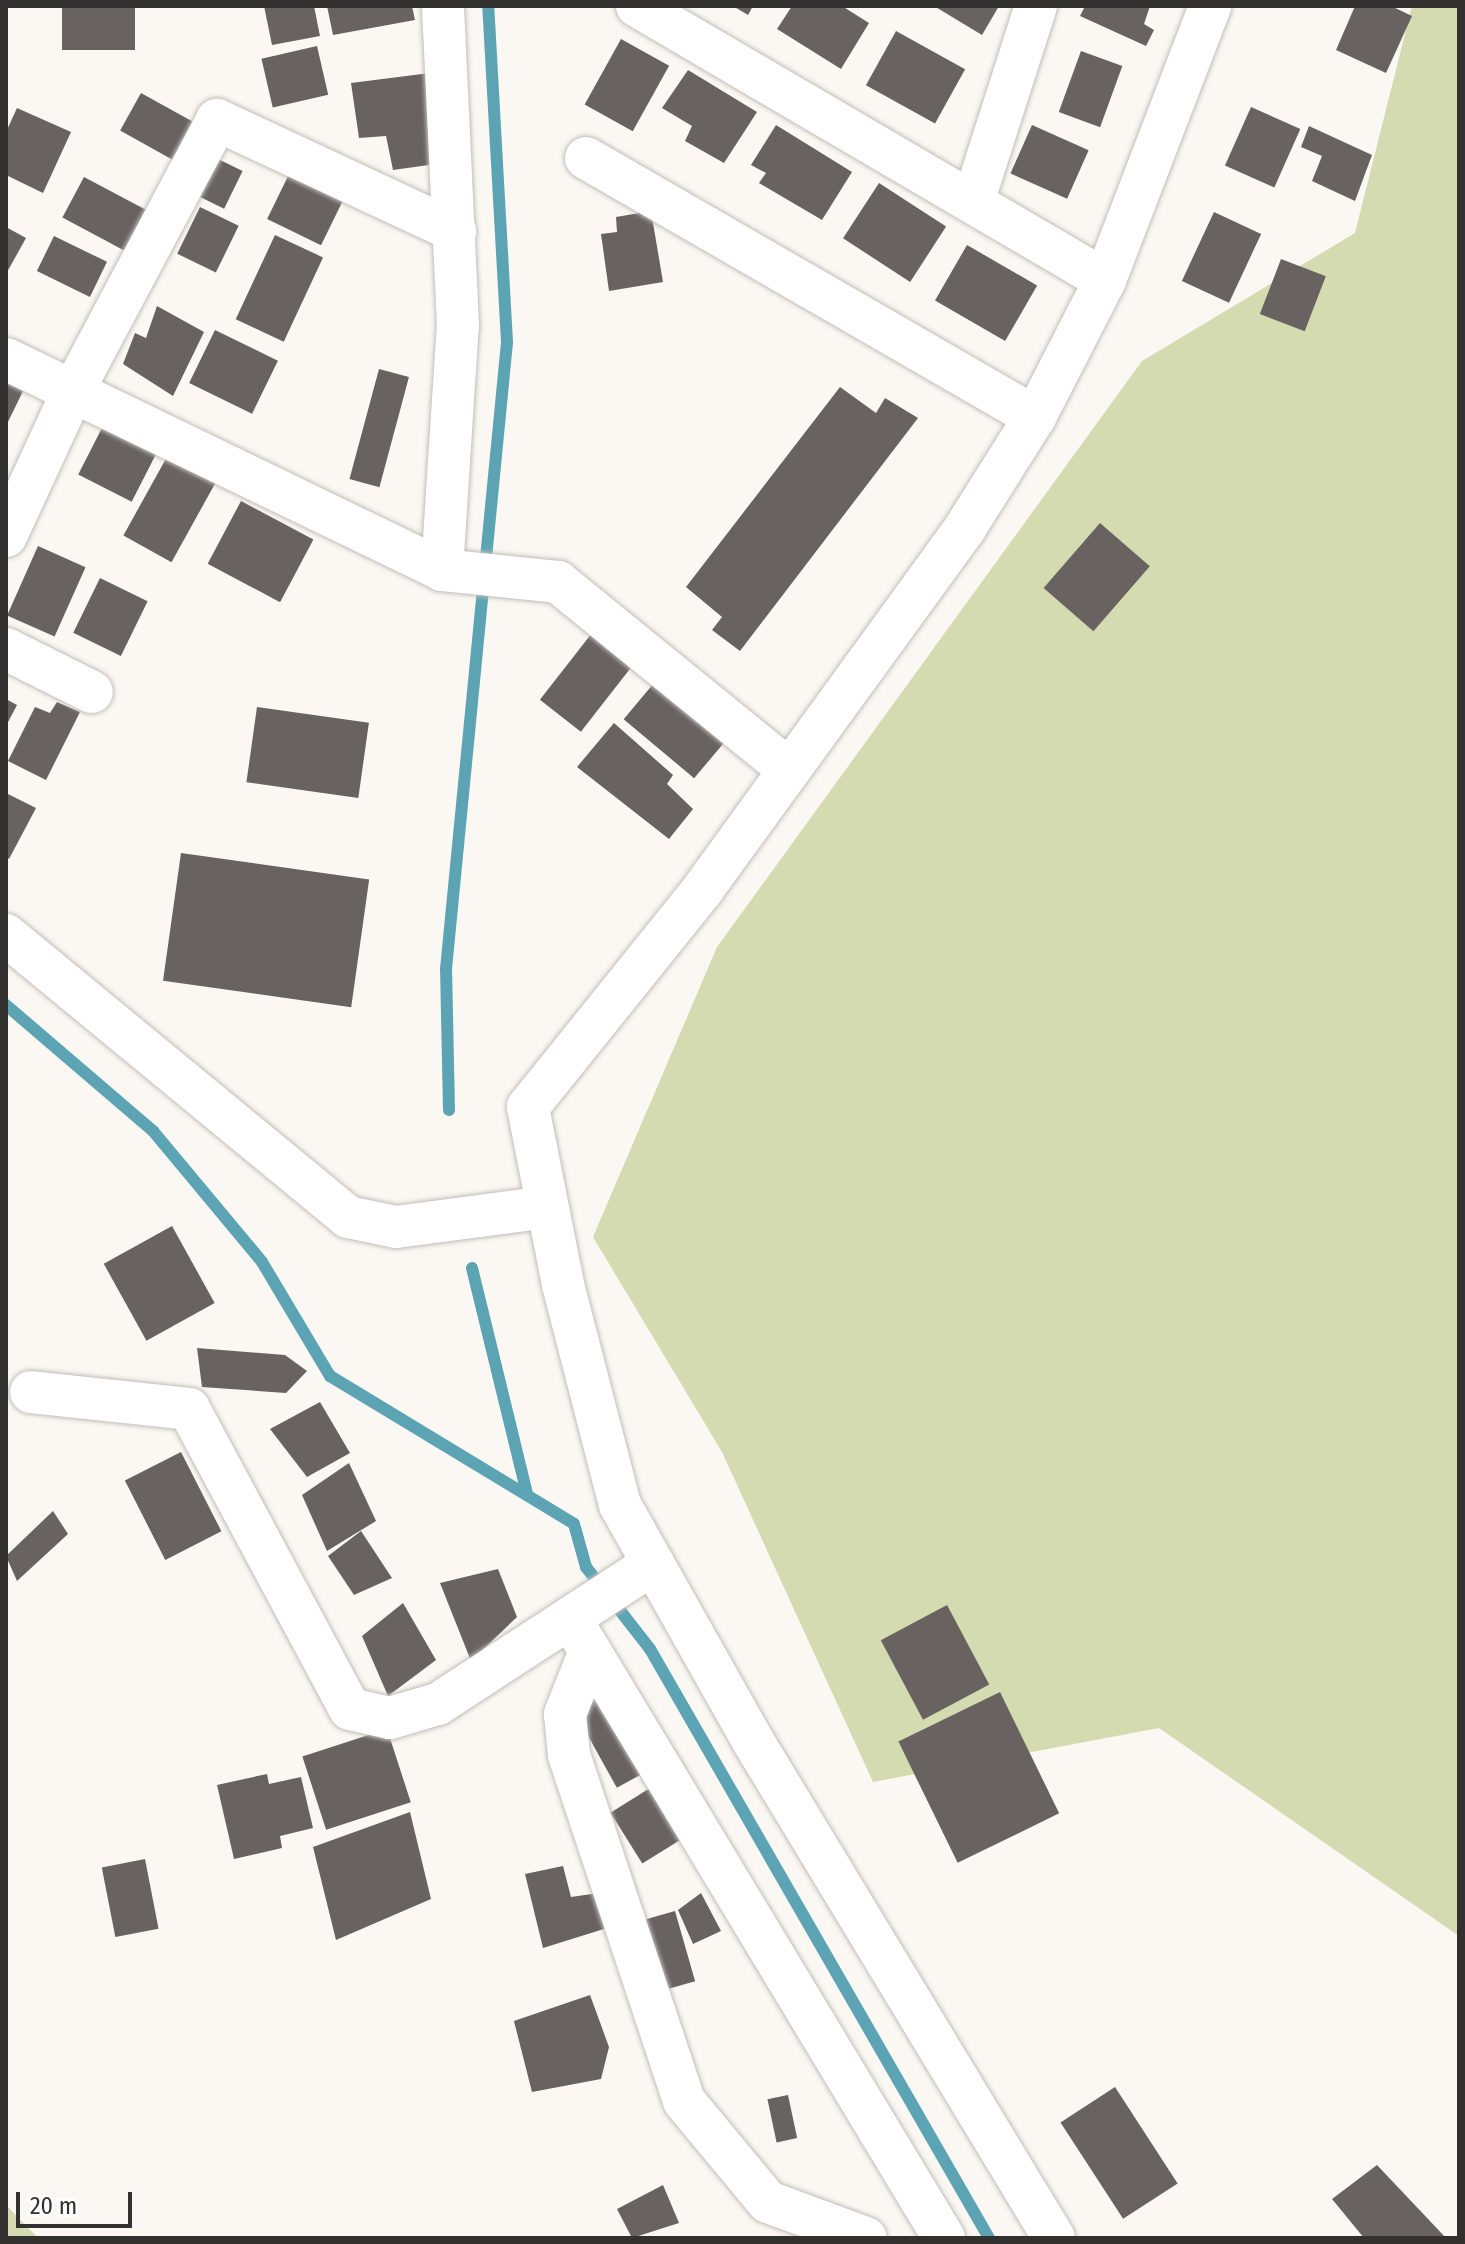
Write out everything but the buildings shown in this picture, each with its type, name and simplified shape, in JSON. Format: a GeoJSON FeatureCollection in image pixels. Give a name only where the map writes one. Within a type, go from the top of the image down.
{"type":"FeatureCollection","features":[{"type":"Feature","properties":{"kind":"street"},"geometry":{"type":"LineString","coordinates":[[443,6],[458,325],[451,573]]}},
{"type":"Feature","properties":{"kind":"street"},"geometry":{"type":"LineString","coordinates":[[637,6],[974,199],[1105,280]]}},
{"type":"Feature","properties":{"kind":"street"},"geometry":{"type":"LineString","coordinates":[[974,199],[1036,6]]}},
{"type":"Feature","properties":{"kind":"street"},"geometry":{"type":"LineString","coordinates":[[1054,2238],[638,1575],[547,1207],[528,1107],[789,770],[965,528],[1035,417],[1105,280],[1210,6]]}},
{"type":"Feature","properties":{"kind":"street"},"geometry":{"type":"LineString","coordinates":[[6,536],[73,391],[217,120],[455,231]]}},
{"type":"Feature","properties":{"kind":"street"},"geometry":{"type":"LineString","coordinates":[[586,158],[1035,417]]}},
{"type":"Feature","properties":{"kind":"street"},"geometry":{"type":"LineString","coordinates":[[6,359],[451,573],[524,583],[558,582],[789,770]]}},
{"type":"Feature","properties":{"kind":"street"},"geometry":{"type":"LineString","coordinates":[[6,649],[92,692]]}},
{"type":"Feature","properties":{"kind":"street"},"geometry":{"type":"LineString","coordinates":[[6,935],[348,1217],[396,1227],[547,1207]]}},
{"type":"Feature","properties":{"kind":"street"},"geometry":{"type":"LineString","coordinates":[[31,1392],[189,1409],[350,1709],[390,1718],[438,1704],[582,1626],[638,1575]]}},
{"type":"Feature","properties":{"kind":"street"},"geometry":{"type":"LineString","coordinates":[[582,1626],[565,1714],[569,1755],[684,2101],[768,2202],[866,2238]]}},
{"type":"Feature","properties":{"kind":"street"},"geometry":{"type":"LineString","coordinates":[[582,1626],[944,2238]]}},
{"type":"Feature","properties":{"kind":"green space"},"geometry":{"type":"Polygon","coordinates":[[[1412,6],[1459,6],[1459,1936],[1159,1728],[873,1782],[722,1452],[593,1237],[717,947],[1142,361],[1355,233],[1412,6]]]}},
{"type":"Feature","properties":{"kind":"green space"},"geometry":{"type":"Polygon","coordinates":[[[6,2205],[38,2238],[6,2238],[6,2205]]]}},
{"type":"Feature","properties":{"kind":"waterway"},"geometry":{"type":"LineString","coordinates":[[449,1110],[446,969],[507,342],[488,6]]}},
{"type":"Feature","properties":{"kind":"waterway"},"geometry":{"type":"LineString","coordinates":[[6,1005],[153,1131],[262,1262],[330,1376],[574,1524],[586,1567],[650,1649],[989,2238]]}},
{"type":"Feature","properties":{"kind":"waterway"},"geometry":{"type":"LineString","coordinates":[[472,1268],[527,1494]]}}]}
